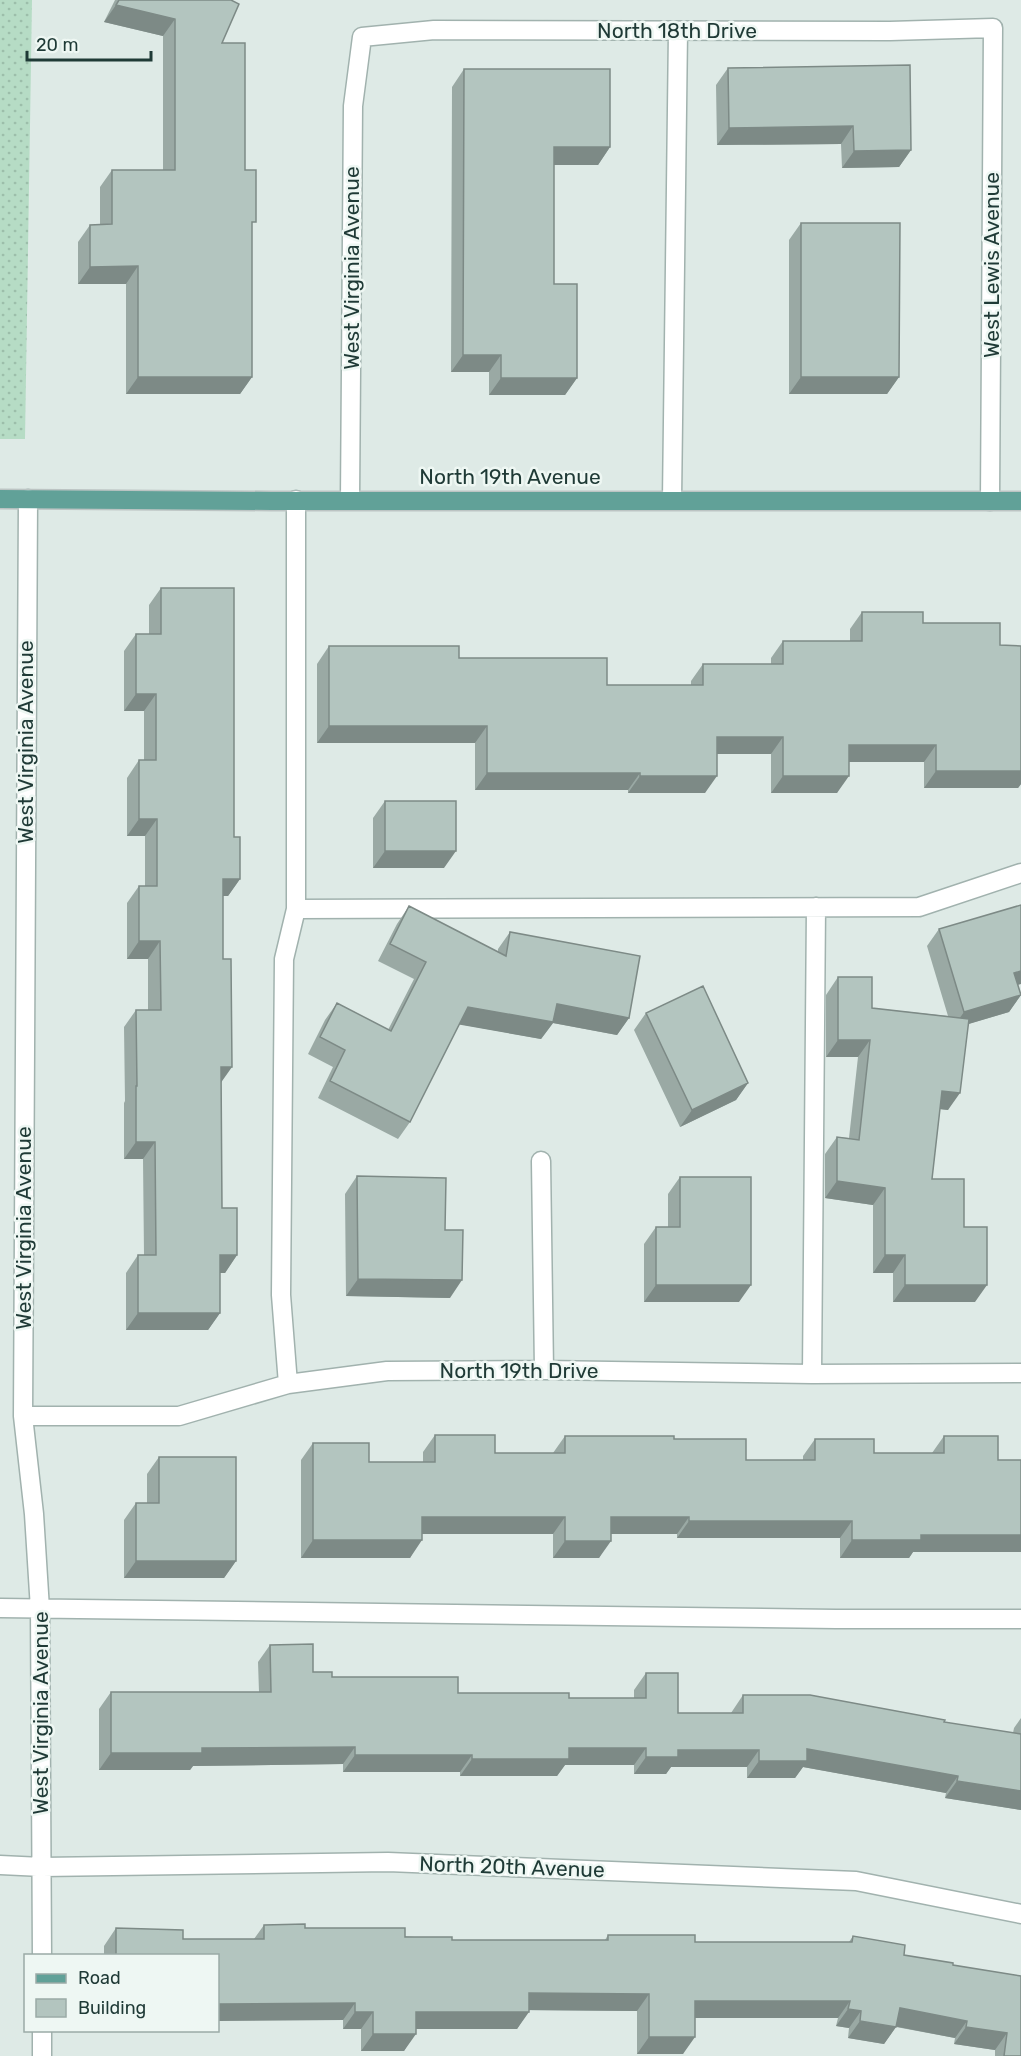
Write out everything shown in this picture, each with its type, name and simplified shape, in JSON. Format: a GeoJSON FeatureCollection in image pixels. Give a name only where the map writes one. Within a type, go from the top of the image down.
{"type":"FeatureCollection","features":[{"type":"Feature","properties":{"kind":"main road","name":"North 19th Avenue"},"geometry":{"type":"LineString","coordinates":[[0,499],[1021,501]]}},
{"type":"Feature","properties":{"kind":"street","name":"North 18th Drive"},"geometry":{"type":"LineString","coordinates":[[362,37],[434,30],[890,31],[993,28]]}},
{"type":"Feature","properties":{"kind":"street","name":"West Lewis Avenue"},"geometry":{"type":"LineString","coordinates":[[990,501],[993,28]]}},
{"type":"Feature","properties":{"kind":"street"},"geometry":{"type":"LineString","coordinates":[[672,500],[678,31]]}},
{"type":"Feature","properties":{"kind":"street","name":"West Virginia Avenue"},"geometry":{"type":"LineString","coordinates":[[350,500],[353,106],[362,37]]}},
{"type":"Feature","properties":{"kind":"street","name":"West Virginia Avenue"},"geometry":{"type":"LineString","coordinates":[[28,499],[23,1416],[34,1514],[40,1609],[42,1954]]}},
{"type":"Feature","properties":{"kind":"street"},"geometry":{"type":"LineString","coordinates":[[288,1384],[281,1295],[284,959],[296,909],[296,500]]}},
{"type":"Feature","properties":{"kind":"street"},"geometry":{"type":"LineString","coordinates":[[296,909],[919,907],[1021,873]]}},
{"type":"Feature","properties":{"kind":"street"},"geometry":{"type":"LineString","coordinates":[[812,1374],[816,907]]}},
{"type":"Feature","properties":{"kind":"street"},"geometry":{"type":"LineString","coordinates":[[541,1161],[544,1370]]}},
{"type":"Feature","properties":{"kind":"street","name":"North 19th Drive"},"geometry":{"type":"LineString","coordinates":[[23,1416],[179,1416],[288,1384],[387,1371],[1021,1373]]}},
{"type":"Feature","properties":{"kind":"street"},"geometry":{"type":"LineString","coordinates":[[0,1608],[1021,1619]]}},
{"type":"Feature","properties":{"kind":"street","name":"North 20th Avenue"},"geometry":{"type":"LineString","coordinates":[[0,1865],[42,1867],[388,1862],[856,1881],[1021,1914]]}},
{"type":"Feature","properties":{"kind":"street"},"geometry":{"type":"LineString","coordinates":[[42,2032],[42,2056]]}},
{"type":"Feature","properties":{"kind":"green space"},"geometry":{"type":"Polygon","coordinates":[[[0,0],[32,0],[25,439],[0,439],[0,0]]]}},
{"type":"Feature","properties":{"kind":"building"},"geometry":{"type":"Polygon","coordinates":[[[119,0],[231,0],[239,4],[222,43],[245,43],[245,170],[256,170],[256,222],[252,222],[252,377],[138,377],[138,266],[90,267],[90,225],[112,224],[112,170],[175,170],[175,19],[116,5],[119,0]]]}},
{"type":"Feature","properties":{"kind":"building"},"geometry":{"type":"Polygon","coordinates":[[[910,65],[911,150],[854,151],[853,126],[729,128],[728,68],[910,65]]]}},
{"type":"Feature","properties":{"kind":"building"},"geometry":{"type":"Polygon","coordinates":[[[464,69],[610,69],[610,147],[554,147],[554,284],[577,284],[577,378],[501,378],[501,355],[463,355],[464,69]]]}},
{"type":"Feature","properties":{"kind":"building"},"geometry":{"type":"Polygon","coordinates":[[[801,223],[900,223],[899,377],[801,377],[801,223]]]}},
{"type":"Feature","properties":{"kind":"building"},"geometry":{"type":"Polygon","coordinates":[[[161,588],[234,588],[234,837],[240,837],[240,879],[223,879],[223,959],[231,959],[232,1067],[221,1067],[222,1208],[237,1208],[237,1255],[220,1255],[220,1313],[138,1313],[138,1255],[156,1255],[155,1142],[136,1142],[136,1010],[161,1010],[160,941],[139,941],[139,886],[157,886],[157,819],[139,819],[139,760],[156,760],[156,694],[136,694],[136,634],[161,634],[161,588]]]}},
{"type":"Feature","properties":{"kind":"building"},"geometry":{"type":"Polygon","coordinates":[[[862,612],[923,612],[923,623],[1000,623],[1000,645],[1021,646],[1021,771],[936,771],[936,745],[849,745],[849,776],[783,776],[783,737],[717,737],[717,776],[640,776],[640,773],[487,773],[487,726],[329,726],[329,646],[459,646],[459,658],[607,658],[607,685],[703,685],[703,664],[783,664],[783,641],[862,641],[862,612]]]}},
{"type":"Feature","properties":{"kind":"building"},"geometry":{"type":"Polygon","coordinates":[[[385,801],[456,801],[456,851],[385,851],[385,801]]]}},
{"type":"Feature","properties":{"kind":"building"},"geometry":{"type":"Polygon","coordinates":[[[1021,905],[1021,971],[1014,973],[1021,995],[964,1012],[939,929],[1021,905]]]}},
{"type":"Feature","properties":{"kind":"building"},"geometry":{"type":"Polygon","coordinates":[[[409,906],[506,956],[510,932],[640,956],[629,1018],[557,1004],[553,1022],[468,1007],[410,1122],[330,1081],[345,1050],[320,1037],[337,1003],[391,1031],[426,962],[390,944],[409,906]]]}},
{"type":"Feature","properties":{"kind":"building"},"geometry":{"type":"Polygon","coordinates":[[[838,977],[872,977],[872,1008],[969,1019],[960,1093],[942,1091],[932,1179],[964,1179],[964,1227],[987,1227],[987,1285],[905,1285],[905,1255],[885,1255],[885,1188],[837,1181],[837,1137],[859,1140],[870,1040],[838,1040],[838,977]]]}},
{"type":"Feature","properties":{"kind":"building"},"geometry":{"type":"Polygon","coordinates":[[[703,986],[748,1083],[692,1110],[646,1013],[703,986]]]}},
{"type":"Feature","properties":{"kind":"building"},"geometry":{"type":"Polygon","coordinates":[[[357,1176],[446,1178],[445,1230],[463,1230],[462,1280],[358,1279],[357,1176]]]}},
{"type":"Feature","properties":{"kind":"building"},"geometry":{"type":"Polygon","coordinates":[[[680,1177],[751,1177],[751,1285],[656,1285],[656,1227],[680,1227],[680,1177]]]}},
{"type":"Feature","properties":{"kind":"building"},"geometry":{"type":"Polygon","coordinates":[[[435,1435],[495,1435],[495,1453],[565,1453],[565,1436],[674,1436],[674,1439],[746,1439],[746,1460],[815,1460],[815,1439],[874,1439],[874,1453],[944,1453],[944,1436],[998,1436],[998,1460],[1021,1460],[1021,1535],[921,1535],[921,1540],[852,1540],[852,1521],[689,1521],[689,1517],[611,1517],[611,1541],[565,1541],[565,1517],[422,1517],[422,1540],[313,1540],[313,1443],[369,1443],[369,1462],[435,1462],[435,1435]]]}},
{"type":"Feature","properties":{"kind":"building"},"geometry":{"type":"Polygon","coordinates":[[[159,1457],[236,1457],[236,1561],[136,1561],[136,1503],[159,1503],[159,1457]]]}},
{"type":"Feature","properties":{"kind":"building"},"geometry":{"type":"Polygon","coordinates":[[[313,1644],[313,1672],[332,1672],[332,1677],[458,1677],[458,1693],[569,1693],[569,1698],[646,1698],[646,1673],[678,1673],[678,1713],[743,1713],[743,1695],[810,1695],[945,1720],[944,1722],[1021,1734],[1021,1791],[957,1781],[958,1776],[807,1749],[807,1761],[759,1761],[759,1750],[678,1750],[678,1757],[646,1757],[646,1748],[569,1748],[569,1759],[472,1759],[472,1755],[355,1755],[355,1747],[202,1748],[202,1753],[111,1753],[111,1692],[271,1692],[270,1645],[313,1644]]]}},
{"type":"Feature","properties":{"kind":"building"},"geometry":{"type":"Polygon","coordinates":[[[305,1924],[305,1928],[405,1928],[405,1937],[452,1937],[452,1940],[608,1940],[608,1935],[695,1935],[695,1942],[852,1942],[853,1936],[905,1945],[904,1955],[1021,1976],[1021,2056],[1004,2056],[1007,2033],[966,2027],[967,2021],[900,2008],[896,2027],[860,2021],[861,2011],[848,2009],[850,2001],[695,2001],[695,2037],[649,2037],[649,1994],[529,1993],[529,2012],[416,2012],[416,2034],[373,2034],[373,2012],[355,2012],[355,2003],[219,2004],[219,1954],[116,1954],[116,1928],[183,1930],[183,1939],[264,1939],[264,1925],[305,1924]]]}}]}
